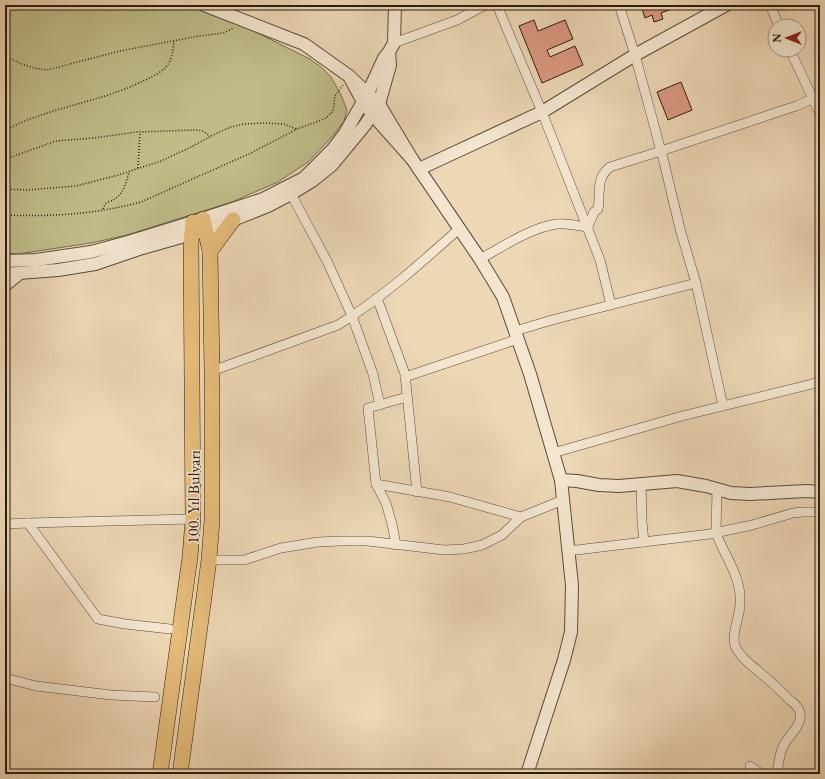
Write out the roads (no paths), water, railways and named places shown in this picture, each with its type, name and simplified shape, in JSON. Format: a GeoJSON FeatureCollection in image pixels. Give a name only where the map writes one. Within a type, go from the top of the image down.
{"type":"FeatureCollection","features":[{"type":"Feature","properties":{"kind":"main road"},"geometry":{"type":"LineString","coordinates":[[210,251],[233,220]]}},
{"type":"Feature","properties":{"kind":"main road","name":"100. Yıl Bulvarı"},"geometry":{"type":"LineString","coordinates":[[180,774],[209,560],[212,520],[210,251],[198,226]]}},
{"type":"Feature","properties":{"kind":"main road","name":"100. Yıl Bulvarı"},"geometry":{"type":"LineString","coordinates":[[160,774],[190,557],[193,519],[191,251],[198,226]]}},
{"type":"Feature","properties":{"kind":"street"},"geometry":{"type":"LineString","coordinates":[[204,5],[304,44],[349,76],[366,98],[372,114],[412,158]]}},
{"type":"Feature","properties":{"kind":"street"},"geometry":{"type":"LineString","coordinates":[[5,261],[36,260],[90,252],[198,226],[233,220],[268,206],[312,181],[332,165],[365,125],[379,104],[390,65],[395,5]]}},
{"type":"Feature","properties":{"kind":"street"},"geometry":{"type":"LineString","coordinates":[[5,274],[58,270],[95,264],[198,226],[263,199],[304,178],[320,163],[345,134],[366,98],[384,58],[392,48],[457,20],[485,5]]}},
{"type":"Feature","properties":{"kind":"street"},"geometry":{"type":"LineString","coordinates":[[496,5],[542,112],[588,227],[600,260],[611,305]]}},
{"type":"Feature","properties":{"kind":"street"},"geometry":{"type":"LineString","coordinates":[[619,5],[635,55],[680,229],[696,283],[723,406]]}},
{"type":"Feature","properties":{"kind":"street"},"geometry":{"type":"LineString","coordinates":[[419,170],[542,112],[635,55],[726,5]]}},
{"type":"Feature","properties":{"kind":"street"},"geometry":{"type":"LineString","coordinates":[[770,5],[776,18]]}},
{"type":"Feature","properties":{"kind":"street"},"geometry":{"type":"LineString","coordinates":[[794,58],[816,98],[820,114]]}},
{"type":"Feature","properties":{"kind":"street"},"geometry":{"type":"LineString","coordinates":[[366,98],[379,104],[419,170],[460,228],[503,298],[530,374],[561,480],[572,585],[571,632],[564,660],[527,774]]}},
{"type":"Feature","properties":{"kind":"street"},"geometry":{"type":"LineString","coordinates":[[588,227],[594,212],[598,209],[601,177],[610,167],[796,106],[816,98]]}},
{"type":"Feature","properties":{"kind":"street"},"geometry":{"type":"LineString","coordinates":[[291,194],[327,260],[352,316],[373,374],[380,405]]}},
{"type":"Feature","properties":{"kind":"street"},"geometry":{"type":"LineString","coordinates":[[480,259],[526,234],[542,228],[557,224],[588,227]]}},
{"type":"Feature","properties":{"kind":"street"},"geometry":{"type":"LineString","coordinates":[[212,371],[338,325],[377,298],[434,252],[460,228]]}},
{"type":"Feature","properties":{"kind":"street"},"geometry":{"type":"LineString","coordinates":[[5,285],[20,273]]}},
{"type":"Feature","properties":{"kind":"street"},"geometry":{"type":"LineString","coordinates":[[405,377],[552,320],[696,283]]}},
{"type":"Feature","properties":{"kind":"street"},"geometry":{"type":"LineString","coordinates":[[377,298],[405,374],[417,492]]}},
{"type":"Feature","properties":{"kind":"street"},"geometry":{"type":"LineString","coordinates":[[553,453],[682,416],[820,381]]}},
{"type":"Feature","properties":{"kind":"street"},"geometry":{"type":"LineString","coordinates":[[396,545],[386,503],[376,484],[368,408],[407,397]]}},
{"type":"Feature","properties":{"kind":"street"},"geometry":{"type":"LineString","coordinates":[[561,480],[619,486],[677,480],[731,493],[750,494],[807,491],[820,492]]}},
{"type":"Feature","properties":{"kind":"street"},"geometry":{"type":"LineString","coordinates":[[376,484],[450,497],[521,517]]}},
{"type":"Feature","properties":{"kind":"street"},"geometry":{"type":"LineString","coordinates":[[641,484],[644,542]]}},
{"type":"Feature","properties":{"kind":"street"},"geometry":{"type":"LineString","coordinates":[[717,489],[716,533],[737,576],[739,586],[740,605],[734,637],[736,648],[742,657],[787,697],[800,712],[800,718],[797,725],[783,747],[779,759],[777,774]]}},
{"type":"Feature","properties":{"kind":"street"},"geometry":{"type":"LineString","coordinates":[[209,560],[244,560],[281,548],[318,542],[340,541],[368,541],[444,550],[464,549],[482,545],[502,535],[521,517],[563,500]]}},
{"type":"Feature","properties":{"kind":"street"},"geometry":{"type":"LineString","coordinates":[[568,551],[716,533],[752,525],[793,513],[820,512]]}},
{"type":"Feature","properties":{"kind":"street"},"geometry":{"type":"LineString","coordinates":[[5,524],[193,519]]}},
{"type":"Feature","properties":{"kind":"street"},"geometry":{"type":"LineString","coordinates":[[28,523],[98,619],[125,624],[170,629]]}},
{"type":"Feature","properties":{"kind":"street"},"geometry":{"type":"LineString","coordinates":[[5,678],[36,686],[111,695],[155,697]]}},
{"type":"Feature","properties":{"kind":"street"},"geometry":{"type":"LineString","coordinates":[[750,766],[761,774]]}}]}
